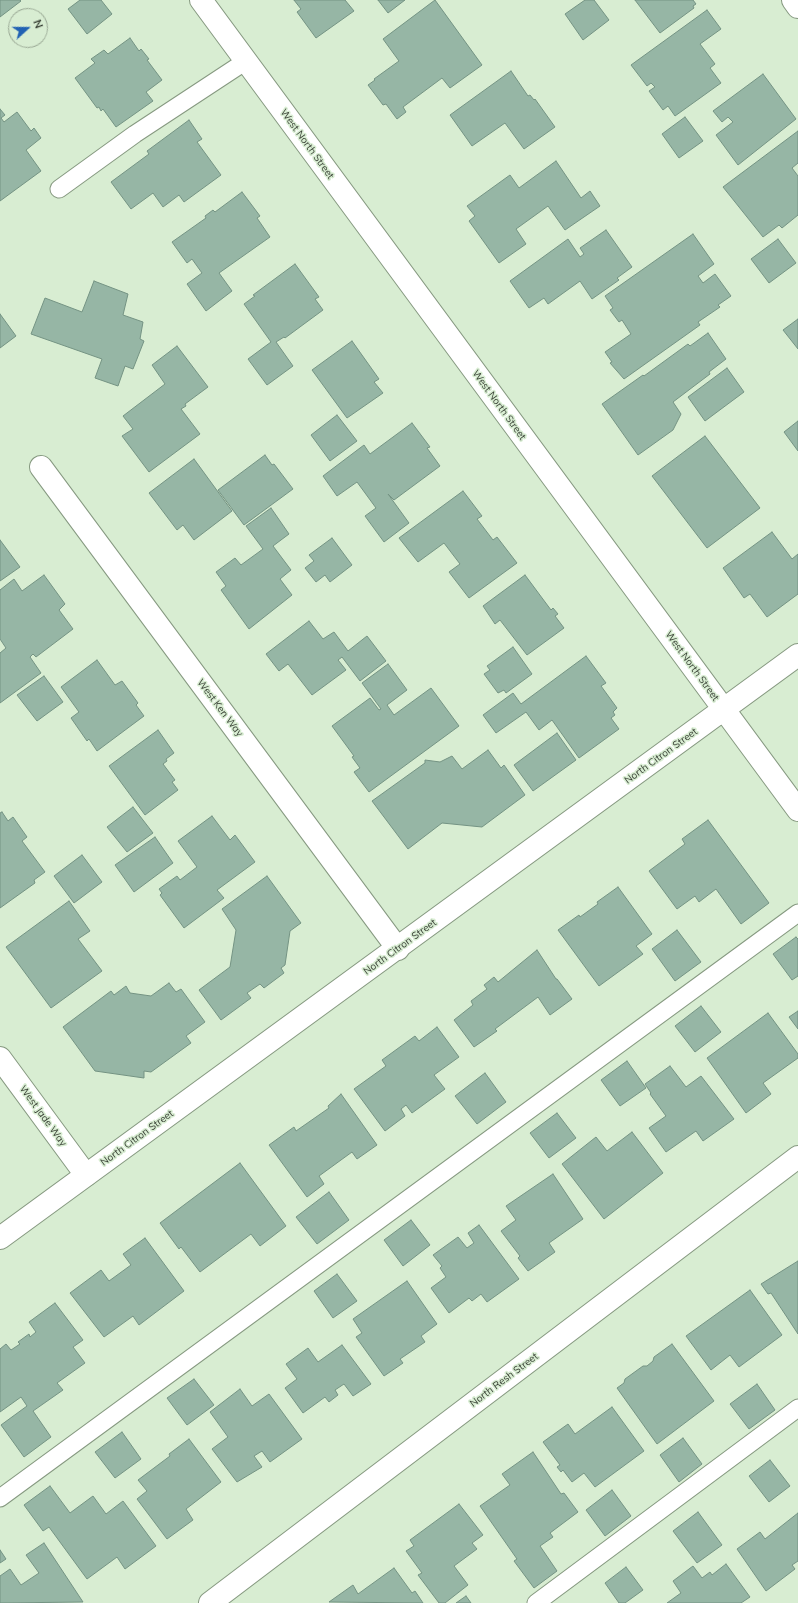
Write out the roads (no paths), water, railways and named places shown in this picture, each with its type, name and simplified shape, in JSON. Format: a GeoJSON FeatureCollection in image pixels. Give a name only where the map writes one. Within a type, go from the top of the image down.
{"type":"FeatureCollection","features":[{"type":"Feature","properties":{"kind":"street","name":"West North Street"},"geometry":{"type":"LineString","coordinates":[[201,0],[798,810]]}},
{"type":"Feature","properties":{"kind":"street"},"geometry":{"type":"LineString","coordinates":[[793,0],[798,7]]}},
{"type":"Feature","properties":{"kind":"street","name":"West Ken Way"},"geometry":{"type":"LineString","coordinates":[[41,467],[398,949]]}},
{"type":"Feature","properties":{"kind":"street","name":"North Citron Street"},"geometry":{"type":"LineString","coordinates":[[0,1238],[398,949],[798,655]]}},
{"type":"Feature","properties":{"kind":"street","name":"West Jade Way"},"geometry":{"type":"LineString","coordinates":[[0,1058],[86,1175]]}},
{"type":"Feature","properties":{"kind":"street","name":"North Resh Street"},"geometry":{"type":"LineString","coordinates":[[210,1603],[798,1157]]}},
{"type":"Feature","properties":{"kind":"lane"},"geometry":{"type":"LineString","coordinates":[[58,189],[136,134],[246,61]]}},
{"type":"Feature","properties":{"kind":"lane"},"geometry":{"type":"LineString","coordinates":[[0,1498],[798,913]]}},
{"type":"Feature","properties":{"kind":"lane"},"geometry":{"type":"LineString","coordinates":[[536,1603],[798,1408]]}}]}
